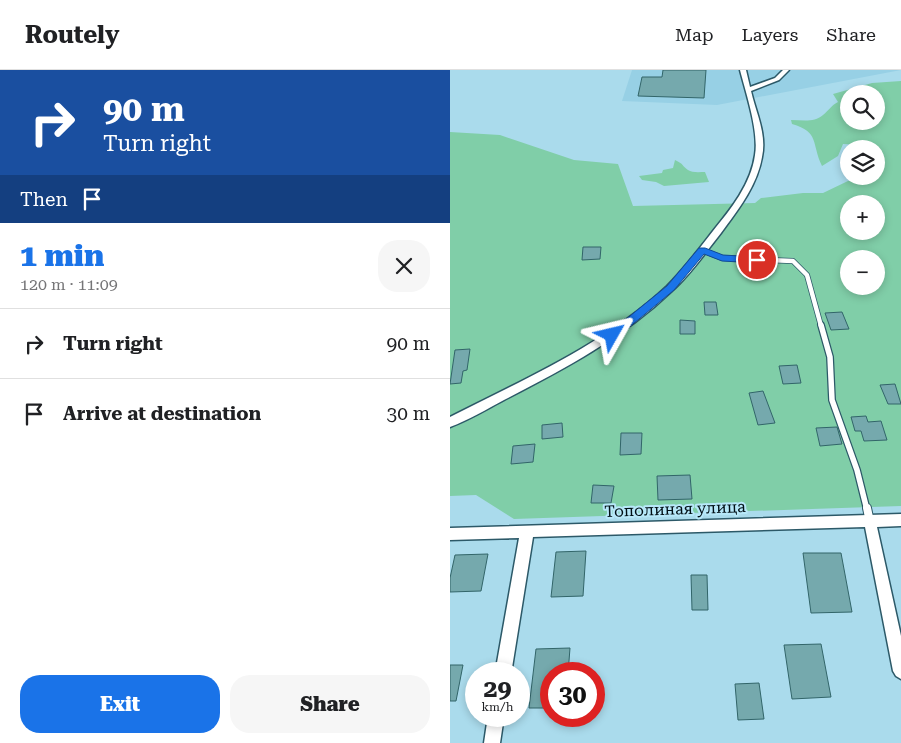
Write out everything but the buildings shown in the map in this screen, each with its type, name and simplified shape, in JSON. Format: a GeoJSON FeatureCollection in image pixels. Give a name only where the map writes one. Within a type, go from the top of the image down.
{"type":"FeatureCollection","features":[{"type":"Feature","properties":{"kind":"street"},"geometry":{"type":"LineString","coordinates":[[450,422],[586,353],[612,335],[670,288],[702,250],[748,189],[755,170],[760,144],[758,127],[742,70]]}},
{"type":"Feature","properties":{"kind":"street"},"geometry":{"type":"LineString","coordinates":[[747,90],[777,79],[786,70]]}},
{"type":"Feature","properties":{"kind":"street","name":"Тополиная улица"},"geometry":{"type":"LineString","coordinates":[[450,534],[901,520]]}},
{"type":"Feature","properties":{"kind":"street"},"geometry":{"type":"LineString","coordinates":[[870,522],[901,671]]}},
{"type":"Feature","properties":{"kind":"street"},"geometry":{"type":"LineString","coordinates":[[506,662],[527,532]]}},
{"type":"Feature","properties":{"kind":"street"},"geometry":{"type":"LineString","coordinates":[[492,743],[494,727]]}},
{"type":"Feature","properties":{"kind":"lane"},"geometry":{"type":"LineString","coordinates":[[702,250],[722,258],[793,261],[807,275],[830,357],[832,400],[857,470],[870,522]]}},
{"type":"Feature","properties":{"kind":"shaded area"},"geometry":{"type":"Polygon","coordinates":[[[632,70],[901,70],[717,105],[622,101],[632,70]]]}},
{"type":"Feature","properties":{"kind":"green space"},"geometry":{"type":"Polygon","coordinates":[[[901,81],[901,506],[514,519],[476,495],[450,496],[450,132],[500,135],[574,160],[618,164],[633,206],[755,203],[761,198],[803,193],[823,193],[840,185],[885,185],[885,140],[840,140],[838,156],[822,166],[811,135],[801,127],[792,124],[791,120],[819,118],[838,102],[833,94],[840,92],[840,130],[885,130],[885,85],[865,85],[901,81]]]}},
{"type":"Feature","properties":{"kind":"green space"},"geometry":{"type":"Polygon","coordinates":[[[675,160],[690,171],[705,172],[709,182],[664,186],[656,182],[642,180],[639,176],[662,173],[663,170],[673,168],[675,160]]]}},
{"type":"Feature","properties":{"kind":"route"},"geometry":{"type":"LineString","coordinates":[[612,335],[670,288],[702,250],[722,258],[757,260]]}}]}
